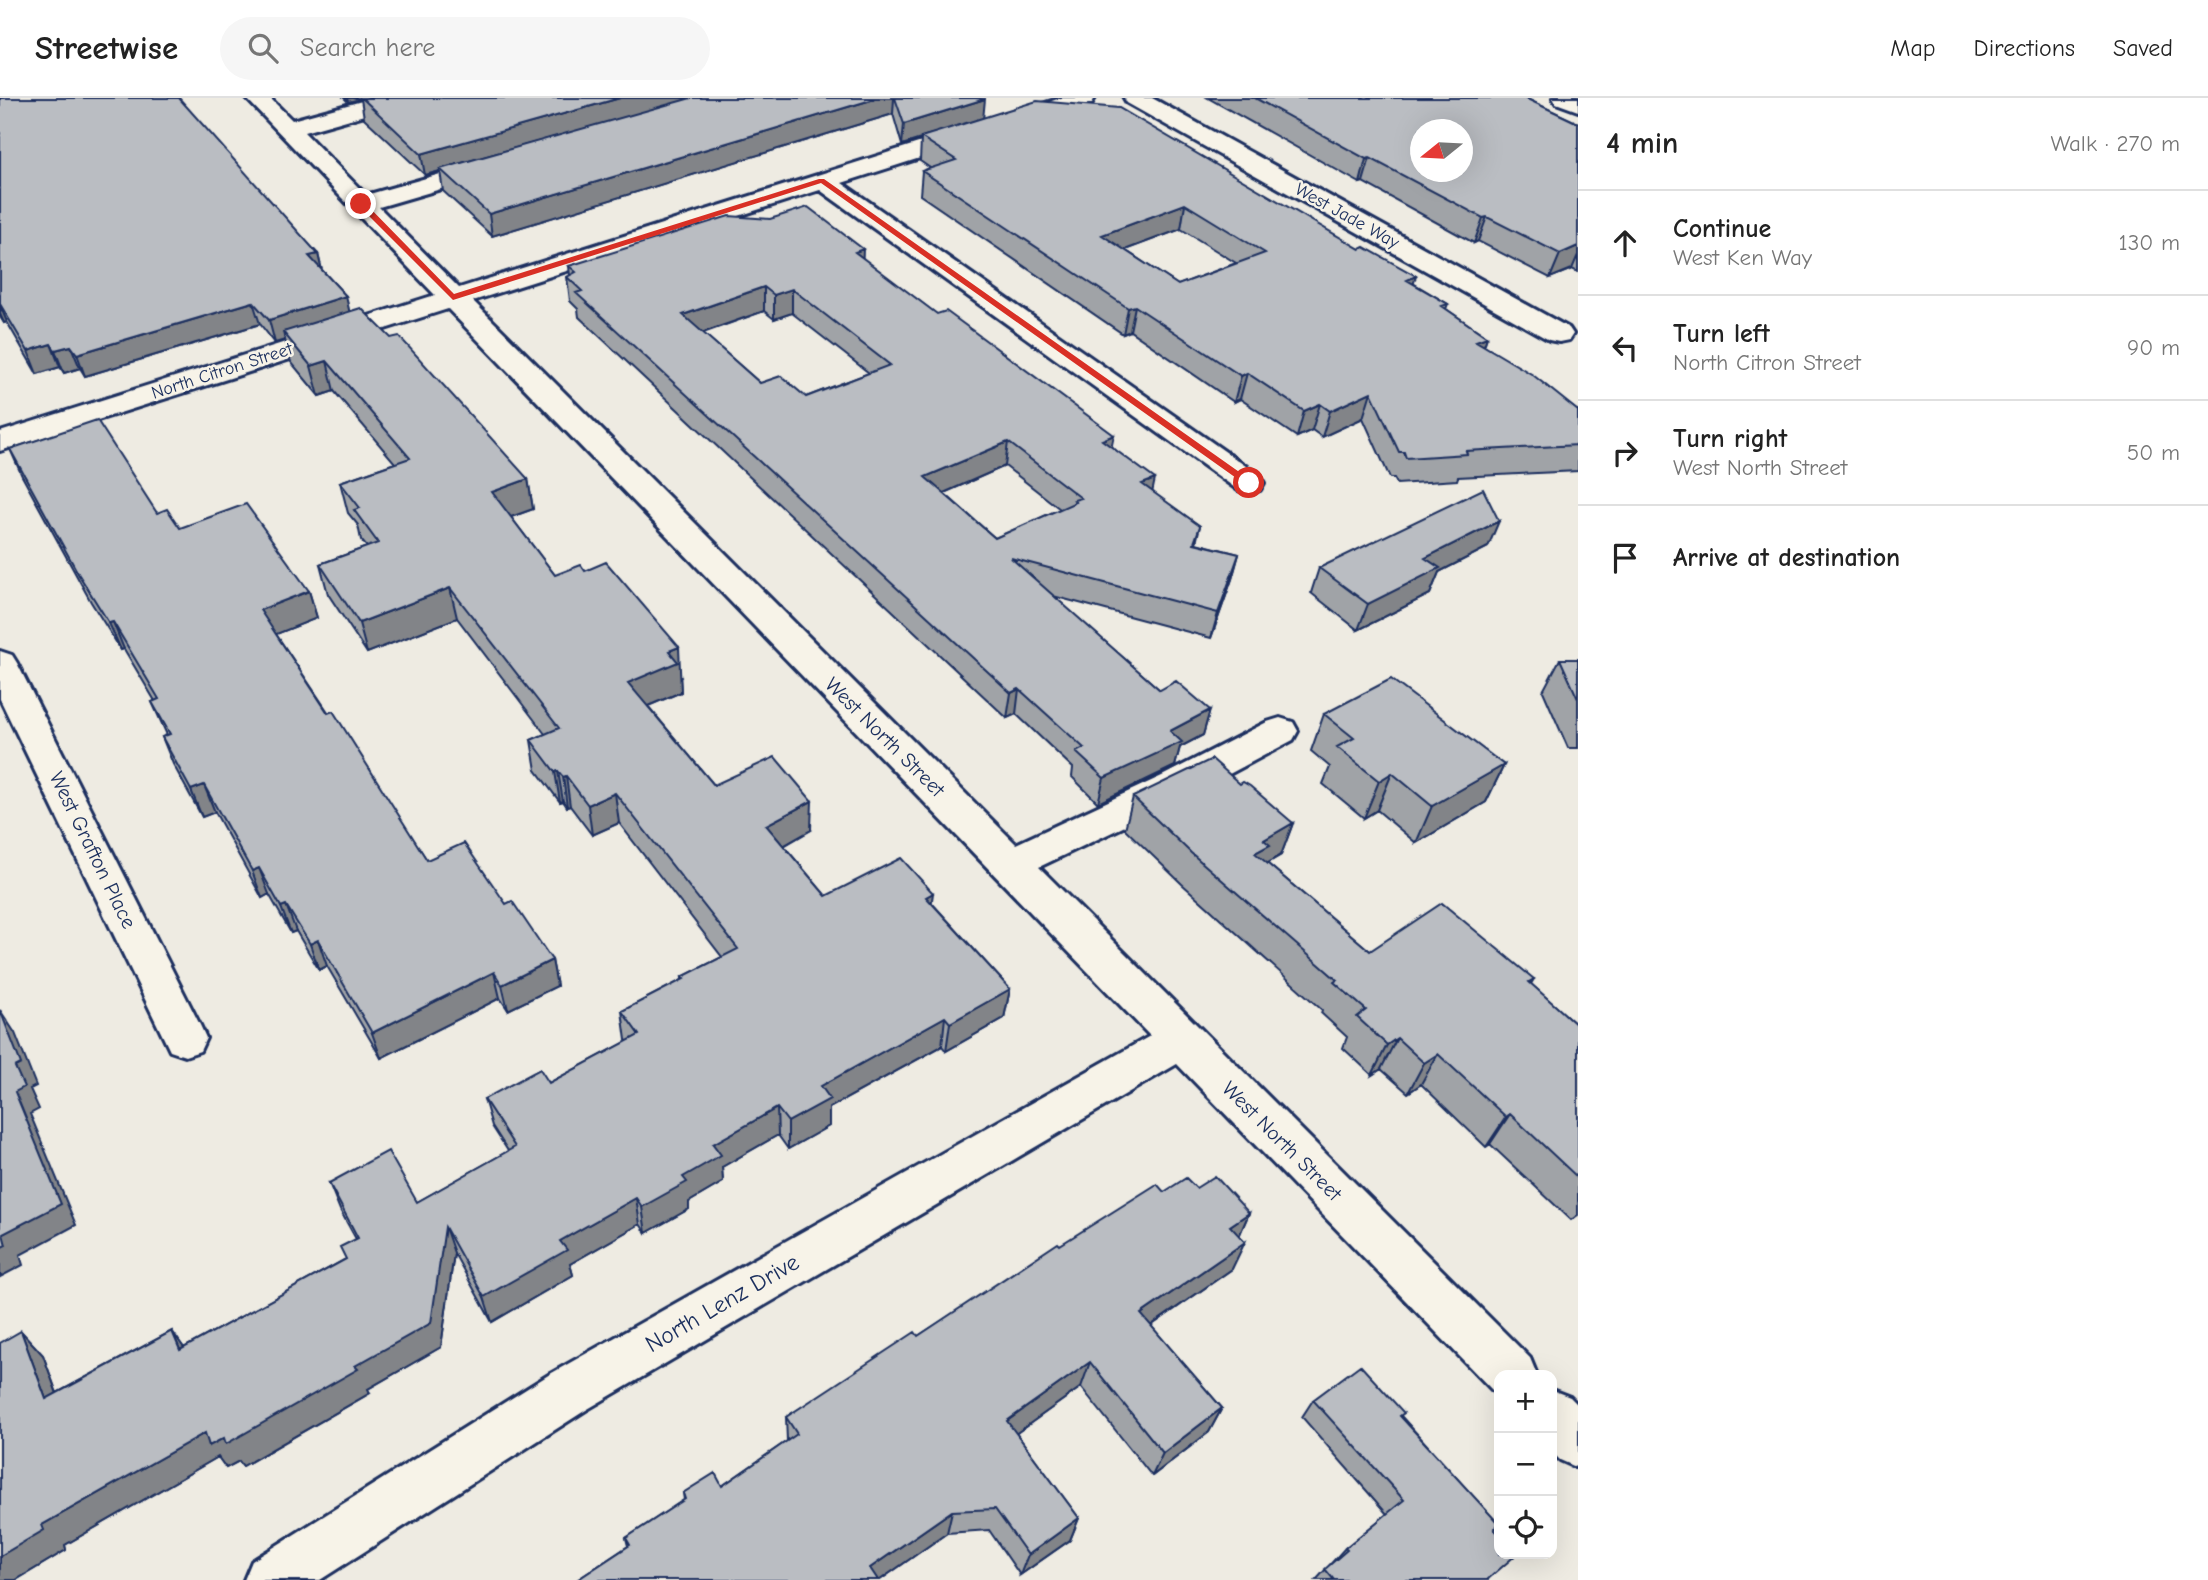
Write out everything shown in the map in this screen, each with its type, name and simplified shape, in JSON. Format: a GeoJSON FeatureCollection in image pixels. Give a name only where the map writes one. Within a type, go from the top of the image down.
{"type":"FeatureCollection","features":[{"type":"Feature","properties":{"kind":"street","name":"West North Street"},"geometry":{"type":"LineString","coordinates":[[257,98],[1507,1370]]}},
{"type":"Feature","properties":{"kind":"street"},"geometry":{"type":"LineString","coordinates":[[287,129],[399,98]]}},
{"type":"Feature","properties":{"kind":"street","name":"North Citron Street"},"geometry":{"type":"LineString","coordinates":[[0,442],[1084,98]]}},
{"type":"Feature","properties":{"kind":"street","name":"West Jade Way"},"geometry":{"type":"LineString","coordinates":[[1135,98],[1559,334]]}},
{"type":"Feature","properties":{"kind":"street"},"geometry":{"type":"LineString","coordinates":[[1564,98],[1578,104]]}},
{"type":"Feature","properties":{"kind":"street"},"geometry":{"type":"LineString","coordinates":[[361,204],[506,162]]}},
{"type":"Feature","properties":{"kind":"street"},"geometry":{"type":"LineString","coordinates":[[822,180],[1249,483]]}},
{"type":"Feature","properties":{"kind":"street","name":"West Grafton Place"},"geometry":{"type":"LineString","coordinates":[[0,663],[185,1038]]}},
{"type":"Feature","properties":{"kind":"street"},"geometry":{"type":"LineString","coordinates":[[1010,864],[1175,786],[1280,731]]}},
{"type":"Feature","properties":{"kind":"street","name":"North Lenz Drive"},"geometry":{"type":"LineString","coordinates":[[271,1580],[568,1392],[1182,1039]]}},
{"type":"Feature","properties":{"kind":"street"},"geometry":{"type":"LineString","coordinates":[[1557,1420],[1578,1442]]}},
{"type":"Feature","properties":{"kind":"building"},"geometry":{"type":"Polygon","coordinates":[[[0,98],[179,98],[318,254],[309,256],[346,296],[269,320],[253,302],[77,354],[71,346],[55,350],[51,344],[28,351],[0,304],[0,98]]]}},
{"type":"Feature","properties":{"kind":"building"},"geometry":{"type":"Polygon","coordinates":[[[362,98],[620,98],[421,154],[362,98]]]}},
{"type":"Feature","properties":{"kind":"building"},"geometry":{"type":"Polygon","coordinates":[[[691,98],[878,98],[489,214],[440,169],[691,98]]]}},
{"type":"Feature","properties":{"kind":"building"},"geometry":{"type":"Polygon","coordinates":[[[895,98],[976,98],[985,99],[904,124],[895,98]]]}},
{"type":"Feature","properties":{"kind":"building"},"geometry":{"type":"Polygon","coordinates":[[[1255,98],[1525,98],[1578,123],[1578,246],[1560,254],[1415,182],[1473,182],[1473,119],[1410,119],[1410,179],[1370,158],[1366,159],[1255,98]]]}},
{"type":"Feature","properties":{"kind":"building"},"geometry":{"type":"Polygon","coordinates":[[[1037,101],[1119,108],[1360,249],[1364,247],[1416,276],[1407,280],[1448,304],[1442,306],[1487,337],[1476,341],[1533,375],[1578,411],[1578,445],[1466,451],[1467,454],[1406,458],[1404,452],[1399,452],[1371,392],[1330,411],[1320,404],[1304,411],[1247,373],[1241,376],[1135,306],[1128,308],[922,171],[956,160],[921,137],[1037,101]],[[1185,204],[1102,235],[1178,285],[1265,253],[1185,204]]]}},
{"type":"Feature","properties":{"kind":"building"},"geometry":{"type":"Polygon","coordinates":[[[808,207],[863,249],[855,252],[937,314],[946,311],[1114,435],[1102,440],[1155,479],[1142,484],[1200,526],[1194,543],[1239,554],[1218,613],[1011,558],[1160,690],[1176,681],[1210,710],[1170,731],[1182,742],[1104,778],[1076,752],[1084,748],[1019,689],[1011,693],[576,293],[582,291],[567,277],[576,272],[569,266],[729,216],[770,219],[808,207]],[[764,287],[683,315],[760,383],[781,376],[806,397],[890,365],[792,289],[774,295],[764,287]],[[1008,442],[925,477],[995,538],[1081,498],[1008,442]]]}},
{"type":"Feature","properties":{"kind":"building"},"geometry":{"type":"Polygon","coordinates":[[[361,308],[391,338],[399,336],[528,479],[492,492],[555,575],[581,565],[585,571],[606,562],[679,647],[669,651],[678,662],[628,683],[714,785],[775,757],[812,801],[766,825],[826,896],[901,858],[933,893],[926,897],[1010,989],[950,1023],[945,1017],[821,1086],[830,1099],[788,1122],[777,1108],[713,1144],[721,1155],[683,1177],[687,1182],[642,1207],[636,1198],[560,1241],[567,1250],[484,1297],[445,1227],[431,1323],[355,1366],[358,1369],[226,1444],[224,1438],[209,1446],[205,1433],[42,1525],[44,1530],[0,1556],[0,1343],[21,1331],[46,1399],[172,1331],[180,1350],[346,1259],[340,1247],[358,1238],[329,1183],[388,1151],[417,1202],[515,1147],[484,1099],[540,1069],[549,1083],[639,1035],[622,1011],[738,949],[615,793],[588,805],[566,776],[555,772],[531,740],[559,728],[450,588],[359,623],[320,564],[378,543],[354,510],[360,508],[340,482],[410,458],[327,361],[311,366],[283,332],[361,308]]]}},
{"type":"Feature","properties":{"kind":"building"},"geometry":{"type":"Polygon","coordinates":[[[97,420],[157,513],[167,509],[180,528],[246,504],[309,591],[260,610],[328,713],[333,711],[427,860],[464,843],[506,904],[512,901],[552,960],[502,985],[494,972],[372,1033],[318,940],[310,944],[286,905],[281,907],[259,868],[252,871],[204,785],[191,790],[162,737],[170,734],[152,702],[159,699],[113,622],[109,623],[79,575],[10,449],[97,420]]]}},
{"type":"Feature","properties":{"kind":"building"},"geometry":{"type":"Polygon","coordinates":[[[1483,489],[1499,521],[1425,558],[1440,568],[1368,604],[1319,568],[1483,489]]]}},
{"type":"Feature","properties":{"kind":"building"},"geometry":{"type":"Polygon","coordinates":[[[1560,659],[1578,659],[1578,699],[1560,659]]]}},
{"type":"Feature","properties":{"kind":"building"},"geometry":{"type":"Polygon","coordinates":[[[1391,679],[1504,765],[1432,806],[1392,773],[1379,781],[1337,747],[1354,738],[1324,714],[1391,679]]]}},
{"type":"Feature","properties":{"kind":"building"},"geometry":{"type":"Polygon","coordinates":[[[1212,759],[1240,784],[1243,782],[1250,786],[1293,823],[1264,840],[1270,845],[1255,853],[1370,951],[1442,903],[1534,979],[1529,982],[1578,1026],[1578,1178],[1510,1114],[1506,1117],[1438,1054],[1424,1063],[1397,1038],[1387,1045],[1357,1017],[1366,1010],[1334,982],[1337,980],[1191,853],[1133,797],[1212,759]]]}},
{"type":"Feature","properties":{"kind":"building"},"geometry":{"type":"Polygon","coordinates":[[[0,1010],[21,1064],[15,1067],[24,1087],[15,1092],[61,1204],[3,1234],[6,1245],[0,1248],[0,1010]]]}},
{"type":"Feature","properties":{"kind":"building"},"geometry":{"type":"Polygon","coordinates":[[[1215,1176],[1249,1213],[1230,1226],[1245,1242],[1141,1314],[1222,1408],[1163,1453],[1090,1362],[1007,1421],[1079,1518],[1028,1555],[995,1509],[952,1511],[870,1568],[878,1580],[577,1580],[630,1545],[626,1538],[685,1499],[683,1493],[715,1473],[722,1486],[797,1434],[786,1417],[915,1332],[918,1336],[1058,1243],[1060,1245],[1157,1184],[1164,1192],[1186,1178],[1196,1188],[1215,1176]]]}},
{"type":"Feature","properties":{"kind":"building"},"geometry":{"type":"Polygon","coordinates":[[[1360,1365],[1404,1413],[1400,1416],[1494,1519],[1494,1559],[1511,1559],[1487,1580],[1334,1580],[1325,1569],[1347,1550],[1345,1548],[1404,1500],[1313,1400],[1360,1365]]]}},
{"type":"Feature","properties":{"kind":"route"},"geometry":{"type":"LineString","coordinates":[[361,204],[453,298],[822,180],[1249,483]]}}]}
